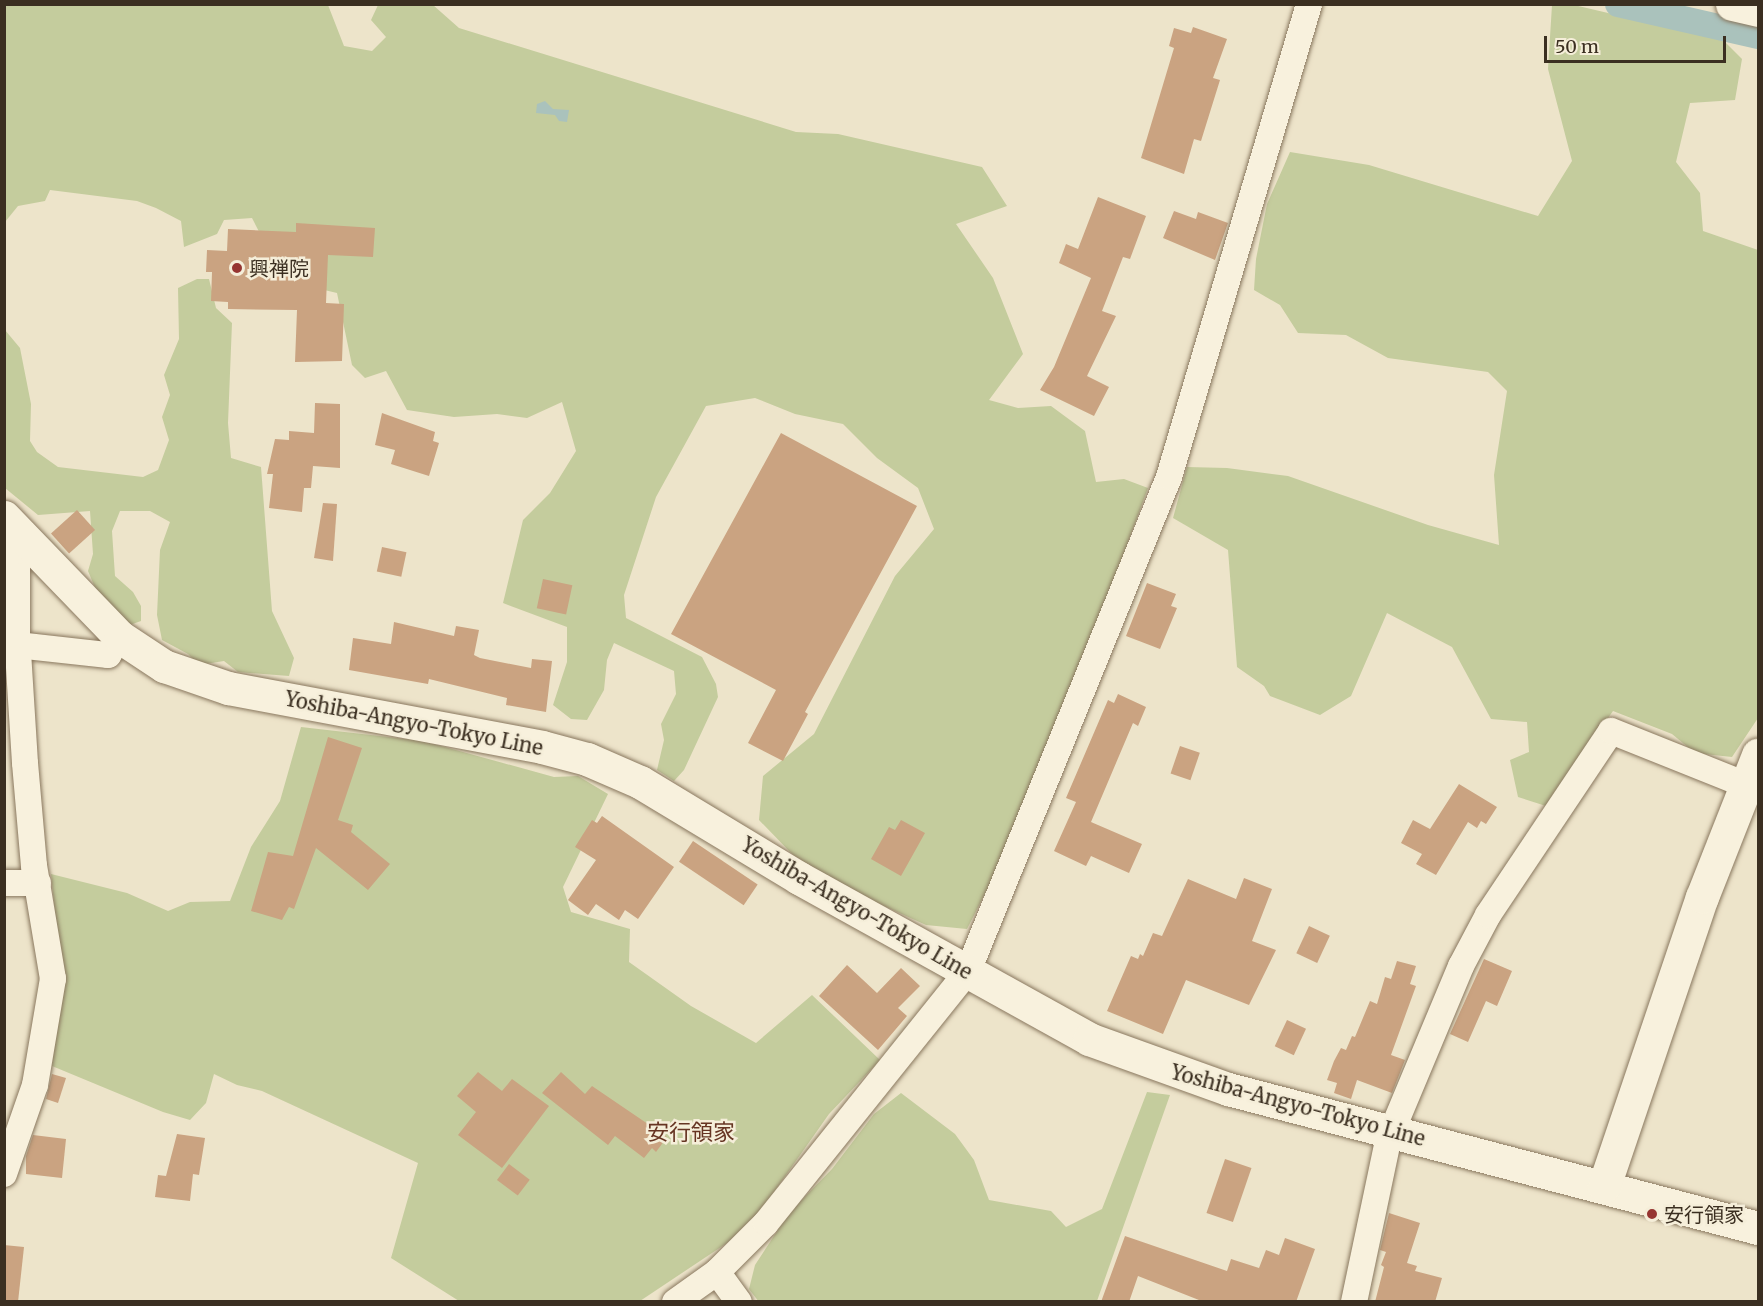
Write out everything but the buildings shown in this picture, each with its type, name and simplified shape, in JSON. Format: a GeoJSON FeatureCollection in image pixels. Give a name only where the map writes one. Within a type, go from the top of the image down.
{"type":"FeatureCollection","features":[{"type":"Feature","properties":{"kind":"main road"},"geometry":{"type":"LineString","coordinates":[[1732,4],[1758,10]]}},
{"type":"Feature","properties":{"kind":"main road","name":"Yoshiba-Angyo-Tokyo Line"},"geometry":{"type":"LineString","coordinates":[[13,527],[120,637],[164,666],[228,688],[542,747],[587,759],[639,782],[799,878],[1089,1039],[1156,1066],[1758,1228]]}},
{"type":"Feature","properties":{"kind":"main road"},"geometry":{"type":"LineString","coordinates":[[1604,1186],[1702,897],[1758,755]]}},
{"type":"Feature","properties":{"kind":"street"},"geometry":{"type":"LineString","coordinates":[[675,1302],[717,1272],[766,1223],[968,971],[1169,477],[1309,4]]}},
{"type":"Feature","properties":{"kind":"street"},"geometry":{"type":"LineString","coordinates":[[4,1174],[35,1085],[53,979],[38,882],[17,645],[17,551],[13,527]]}},
{"type":"Feature","properties":{"kind":"street"},"geometry":{"type":"LineString","coordinates":[[17,645],[108,655],[120,637]]}},
{"type":"Feature","properties":{"kind":"street"},"geometry":{"type":"LineString","coordinates":[[1354,1302],[1391,1131],[1461,966],[1488,915],[1611,731],[1746,785]]}},
{"type":"Feature","properties":{"kind":"street"},"geometry":{"type":"LineString","coordinates":[[4,882],[38,882]]}},
{"type":"Feature","properties":{"kind":"street"},"geometry":{"type":"LineString","coordinates":[[717,1272],[739,1302]]}},
{"type":"Feature","properties":{"kind":"green space"},"geometry":{"type":"Polygon","coordinates":[[[4,5],[328,5],[344,46],[372,51],[386,37],[371,20],[378,5],[433,5],[459,28],[796,132],[838,134],[982,167],[1007,206],[956,224],[993,278],[1023,354],[989,400],[1018,408],[1051,406],[1085,431],[1096,482],[1124,479],[1148,488],[1035,795],[967,929],[926,925],[853,892],[793,855],[759,820],[763,776],[814,734],[895,576],[934,529],[918,488],[877,458],[843,424],[795,414],[755,398],[706,406],[656,497],[624,595],[626,618],[702,657],[716,684],[718,697],[684,770],[674,781],[657,770],[664,740],[661,724],[676,694],[674,671],[614,643],[607,660],[604,690],[587,720],[571,719],[553,705],[567,662],[567,627],[503,603],[523,520],[550,493],[576,451],[562,402],[527,418],[497,414],[454,417],[407,410],[386,371],[365,378],[352,365],[337,293],[278,279],[268,249],[252,218],[224,220],[217,234],[184,247],[181,221],[156,208],[137,201],[50,190],[45,201],[18,206],[5,222],[4,5]]]}},
{"type":"Feature","properties":{"kind":"green space"},"geometry":{"type":"Polygon","coordinates":[[[1552,5],[1574,5],[1723,40],[1742,59],[1735,100],[1690,103],[1676,162],[1700,193],[1703,231],[1758,250],[1758,718],[1732,757],[1695,753],[1672,734],[1613,711],[1546,806],[1518,797],[1510,760],[1529,752],[1527,722],[1491,719],[1452,647],[1387,613],[1351,696],[1320,715],[1270,696],[1264,686],[1237,667],[1228,550],[1173,518],[1187,467],[1227,468],[1288,476],[1428,525],[1499,545],[1494,475],[1507,391],[1488,372],[1388,358],[1346,335],[1298,333],[1280,305],[1254,290],[1256,259],[1267,204],[1290,152],[1369,165],[1538,216],[1572,161],[1548,69],[1552,5]]]}},
{"type":"Feature","properties":{"kind":"green space"},"geometry":{"type":"Polygon","coordinates":[[[197,279],[209,279],[216,308],[232,323],[228,423],[231,458],[261,467],[272,611],[294,658],[289,676],[238,672],[224,661],[199,665],[188,654],[162,640],[157,615],[160,550],[170,522],[150,511],[120,511],[112,531],[115,576],[133,592],[141,606],[141,621],[124,627],[96,590],[88,571],[93,554],[90,511],[38,515],[5,488],[5,330],[20,348],[31,404],[30,441],[37,452],[58,467],[143,477],[158,470],[169,440],[162,417],[170,395],[164,375],[179,339],[178,288],[197,279]]]}},
{"type":"Feature","properties":{"kind":"green space"},"geometry":{"type":"Polygon","coordinates":[[[301,727],[423,741],[554,777],[578,776],[608,794],[563,887],[571,912],[630,929],[629,962],[691,1006],[756,1043],[812,995],[880,1060],[829,1114],[748,1229],[640,1301],[459,1301],[391,1258],[418,1163],[262,1091],[237,1085],[214,1074],[206,1103],[190,1120],[163,1112],[52,1066],[62,982],[51,874],[127,893],[168,911],[190,902],[230,901],[251,847],[280,801],[301,727]]]}},
{"type":"Feature","properties":{"kind":"green space"},"geometry":{"type":"Polygon","coordinates":[[[1147,1092],[1170,1095],[1097,1301],[759,1302],[749,1289],[755,1265],[789,1213],[832,1169],[874,1114],[901,1093],[955,1134],[974,1160],[989,1200],[1051,1211],[1066,1227],[1102,1209],[1147,1092]]]}},
{"type":"Feature","properties":{"kind":"water"},"geometry":{"type":"Polygon","coordinates":[[[545,101],[553,109],[569,110],[567,122],[559,121],[555,115],[536,113],[537,104],[545,101]]]}},
{"type":"Feature","properties":{"kind":"waterway"},"geometry":{"type":"LineString","coordinates":[[1618,4],[1758,36]]}},
{"type":"Feature","properties":{"kind":"place","name":"興禅院"},"geometry":{"type":"Point","coordinates":[237,268]}},
{"type":"Feature","properties":{"kind":"place","name":"安行領家"},"geometry":{"type":"Point","coordinates":[1652,1214]}},
{"type":"Feature","properties":{"kind":"district","name":"安行領家"},"geometry":{"type":"Point","coordinates":[691,1133]}}]}
